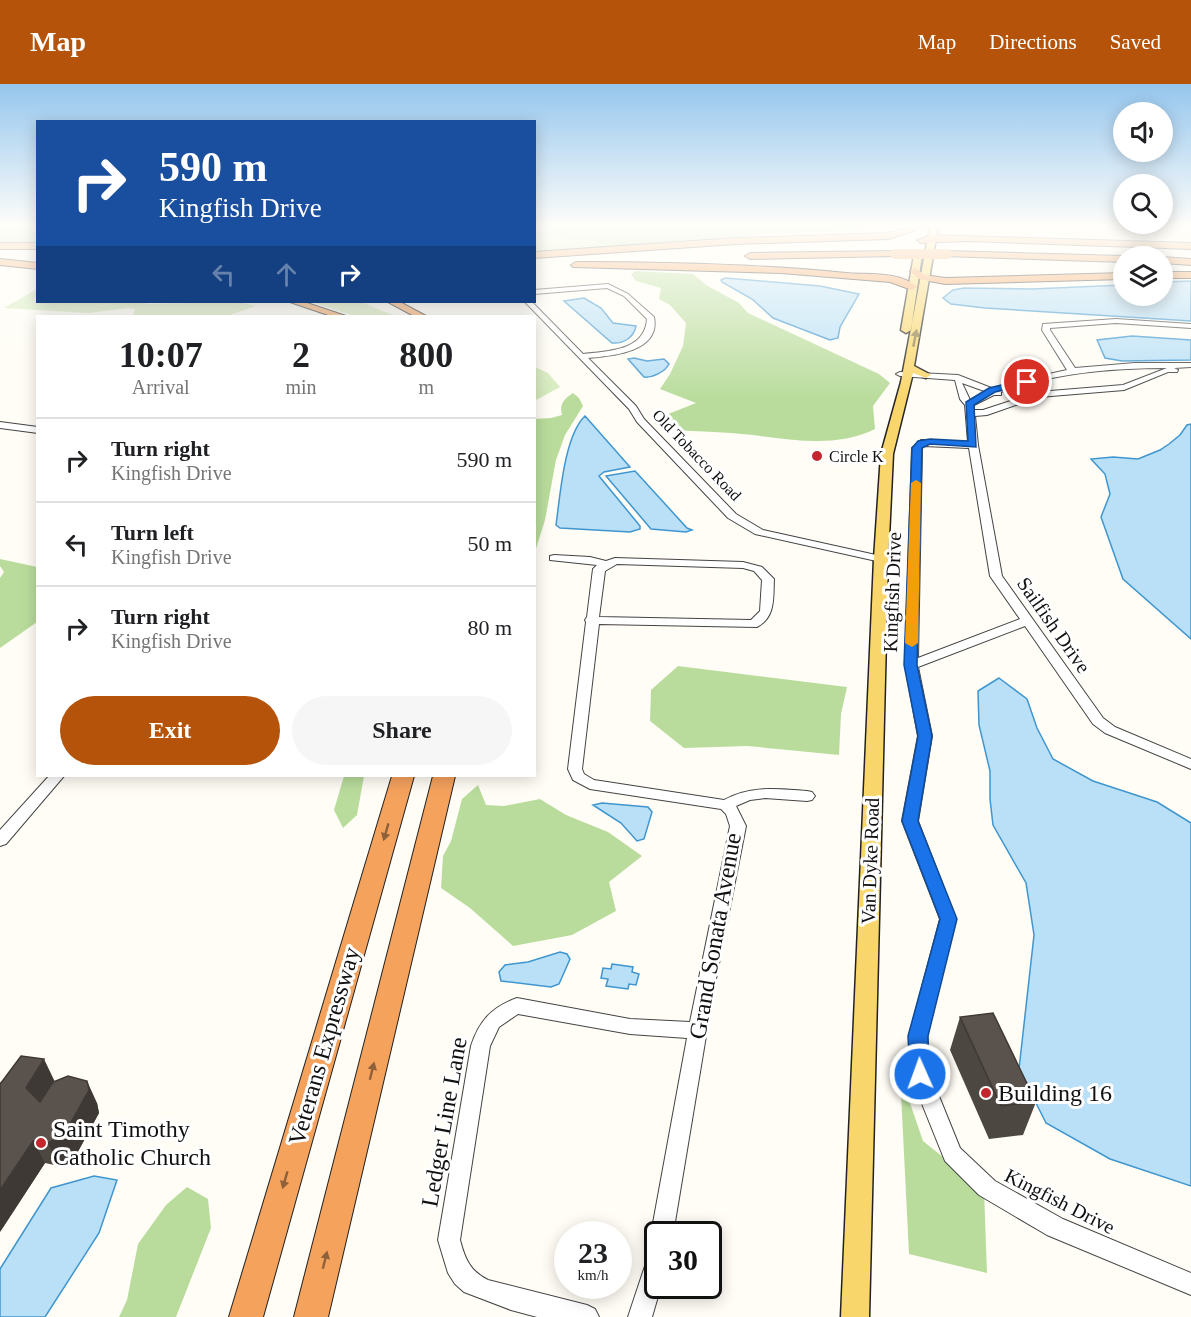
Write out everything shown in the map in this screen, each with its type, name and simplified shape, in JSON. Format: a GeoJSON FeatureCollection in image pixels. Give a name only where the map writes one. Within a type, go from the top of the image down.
{"type":"FeatureCollection","features":[{"type":"Feature","properties":{"kind":"highway"},"geometry":{"type":"LineString","coordinates":[[922,295],[943,285]]}},
{"type":"Feature","properties":{"kind":"highway"},"geometry":{"type":"LineString","coordinates":[[298,303],[338,315]]}},
{"type":"Feature","properties":{"kind":"highway"},"geometry":{"type":"LineString","coordinates":[[395,303],[419,315]]}},
{"type":"Feature","properties":{"kind":"highway","name":"Veterans Expressway"},"geometry":{"type":"LineString","coordinates":[[246,1317],[403,777]]}},
{"type":"Feature","properties":{"kind":"highway"},"geometry":{"type":"LineString","coordinates":[[311,1317],[444,777]]}},
{"type":"Feature","properties":{"kind":"main road","name":"Van Dyke Road"},"geometry":{"type":"LineString","coordinates":[[906,372],[918,285]]}},
{"type":"Feature","properties":{"kind":"main road","name":"Van Dyke Road"},"geometry":{"type":"LineString","coordinates":[[855,1317],[881,558],[887,454],[922,295],[920,285]]}},
{"type":"Feature","properties":{"kind":"main road"},"geometry":{"type":"LineString","coordinates":[[906,372],[926,375]]}},
{"type":"Feature","properties":{"kind":"street"},"geometry":{"type":"LineString","coordinates":[[536,292],[608,286],[626,295],[651,319],[650,331],[642,343],[624,351],[582,356]]}},
{"type":"Feature","properties":{"kind":"street","name":"Old Tobacco Road"},"geometry":{"type":"LineString","coordinates":[[530,303],[633,408],[640,420],[732,516],[759,532],[881,558]]}},
{"type":"Feature","properties":{"kind":"street"},"geometry":{"type":"LineString","coordinates":[[1072,371],[1046,330],[1046,326],[1116,321],[1191,326]]}},
{"type":"Feature","properties":{"kind":"street"},"geometry":{"type":"LineString","coordinates":[[970,408],[992,390],[1072,371],[1104,367],[1191,365]]}},
{"type":"Feature","properties":{"kind":"street"},"geometry":{"type":"LineString","coordinates":[[970,408],[984,412],[1038,395],[1124,387],[1167,370],[1191,370]]}},
{"type":"Feature","properties":{"kind":"street"},"geometry":{"type":"LineString","coordinates":[[906,372],[965,381],[1027,382]]}},
{"type":"Feature","properties":{"kind":"street"},"geometry":{"type":"LineString","coordinates":[[926,375],[965,381],[1017,401]]}},
{"type":"Feature","properties":{"kind":"street"},"geometry":{"type":"LineString","coordinates":[[965,381],[964,399],[970,408],[973,445]]}},
{"type":"Feature","properties":{"kind":"street"},"geometry":{"type":"LineString","coordinates":[[0,424],[36,430]]}},
{"type":"Feature","properties":{"kind":"street","name":"Kingfish Drive"},"geometry":{"type":"LineString","coordinates":[[973,445],[930,441],[921,443],[917,448],[911,665],[925,736],[910,821],[948,919],[918,1036],[920,1074],[952,1154],[987,1188],[1055,1227],[1191,1284]]}},
{"type":"Feature","properties":{"kind":"street","name":"Sailfish Drive"},"geometry":{"type":"LineString","coordinates":[[973,445],[996,576],[1098,721],[1110,730],[1191,764]]}},
{"type":"Feature","properties":{"kind":"street"},"geometry":{"type":"LineString","coordinates":[[554,558],[590,560],[604,564],[626,561],[752,566],[764,572],[768,579],[766,612],[759,622],[753,624],[591,620]]}},
{"type":"Feature","properties":{"kind":"street","name":"Grand Sonata Avenue"},"geometry":{"type":"LineString","coordinates":[[604,564],[599,569],[591,620],[574,769],[578,777],[598,786],[726,805],[733,812],[738,826],[698,1030],[664,1221]]}},
{"type":"Feature","properties":{"kind":"street"},"geometry":{"type":"LineString","coordinates":[[911,665],[1027,621]]}},
{"type":"Feature","properties":{"kind":"street"},"geometry":{"type":"LineString","coordinates":[[0,840],[56,777]]}},
{"type":"Feature","properties":{"kind":"street"},"geometry":{"type":"LineString","coordinates":[[726,805],[743,795],[753,793],[807,796]]}},
{"type":"Feature","properties":{"kind":"street","name":"Ledger Line Lane"},"geometry":{"type":"LineString","coordinates":[[587,1317],[497,1294],[470,1283],[455,1264],[450,1240],[482,1039],[492,1020],[517,1005],[633,1027],[680,1032],[698,1030]]}},
{"type":"Feature","properties":{"kind":"street"},"geometry":{"type":"LineString","coordinates":[[640,1317],[646,1299]]}},
{"type":"Feature","properties":{"kind":"green space"},"geometry":{"type":"Polygon","coordinates":[[[649,285],[705,285],[739,303],[748,313],[879,374],[890,383],[873,406],[875,429],[845,439],[815,441],[731,433],[665,430],[654,423],[658,418],[696,403],[660,389],[683,346],[686,323],[670,305],[659,299],[661,288],[649,285]]]}},
{"type":"Feature","properties":{"kind":"green space"},"geometry":{"type":"Polygon","coordinates":[[[36,290],[36,303],[242,303],[256,306],[230,315],[133,315],[135,309],[129,308],[88,313],[4,308],[36,290]]]}},
{"type":"Feature","properties":{"kind":"green space"},"geometry":{"type":"Polygon","coordinates":[[[315,303],[363,303],[393,315],[351,315],[315,303]]]}},
{"type":"Feature","properties":{"kind":"green space"},"geometry":{"type":"Polygon","coordinates":[[[536,367],[548,373],[560,387],[536,400],[536,367]]]}},
{"type":"Feature","properties":{"kind":"green space"},"geometry":{"type":"Polygon","coordinates":[[[573,393],[583,406],[565,435],[556,460],[545,520],[536,549],[536,419],[562,415],[561,408],[567,397],[573,393]]]}},
{"type":"Feature","properties":{"kind":"green space"},"geometry":{"type":"Polygon","coordinates":[[[0,559],[36,567],[36,623],[0,648],[0,578],[4,572],[0,566],[0,559]]]}},
{"type":"Feature","properties":{"kind":"green space"},"geometry":{"type":"Polygon","coordinates":[[[678,666],[847,687],[841,714],[839,755],[748,746],[684,748],[650,721],[651,690],[678,666]]]}},
{"type":"Feature","properties":{"kind":"green space"},"geometry":{"type":"Polygon","coordinates":[[[344,777],[364,777],[357,815],[343,828],[334,810],[344,777]]]}},
{"type":"Feature","properties":{"kind":"green space"},"geometry":{"type":"Polygon","coordinates":[[[478,785],[486,805],[504,806],[540,799],[566,815],[608,832],[642,856],[609,882],[616,911],[572,935],[513,946],[470,908],[441,888],[443,856],[451,841],[462,799],[478,785]]]}},
{"type":"Feature","properties":{"kind":"green space"},"geometry":{"type":"Polygon","coordinates":[[[900,1074],[923,1141],[984,1190],[987,1273],[909,1254],[900,1074]]]}},
{"type":"Feature","properties":{"kind":"green space"},"geometry":{"type":"Polygon","coordinates":[[[187,1187],[208,1199],[211,1228],[176,1317],[119,1317],[127,1300],[138,1244],[166,1205],[187,1187]]]}},
{"type":"Feature","properties":{"kind":"water"},"geometry":{"type":"Polygon","coordinates":[[[726,285],[803,285],[859,294],[840,327],[838,338],[830,340],[773,318],[752,299],[726,285]]]}},
{"type":"Feature","properties":{"kind":"water"},"geometry":{"type":"Polygon","coordinates":[[[1113,285],[1113,306],[1173,306],[1173,285],[1191,285],[1191,321],[985,308],[951,304],[943,298],[953,290],[964,288],[1032,289],[1113,285]]]}},
{"type":"Feature","properties":{"kind":"water"},"geometry":{"type":"Polygon","coordinates":[[[584,298],[601,308],[613,323],[636,326],[631,336],[624,341],[612,343],[564,301],[584,298]]]}},
{"type":"Feature","properties":{"kind":"water"},"geometry":{"type":"Polygon","coordinates":[[[1132,336],[1191,340],[1191,360],[1122,361],[1105,358],[1097,340],[1132,336]]]}},
{"type":"Feature","properties":{"kind":"water"},"geometry":{"type":"Polygon","coordinates":[[[628,359],[647,361],[664,359],[669,364],[658,374],[644,377],[628,359]]]}},
{"type":"Feature","properties":{"kind":"water"},"geometry":{"type":"Polygon","coordinates":[[[585,416],[630,467],[604,472],[599,476],[640,526],[640,529],[630,532],[560,528],[556,525],[561,483],[568,452],[578,425],[585,416]]]}},
{"type":"Feature","properties":{"kind":"water"},"geometry":{"type":"Polygon","coordinates":[[[1191,424],[1191,639],[1123,579],[1101,517],[1110,494],[1105,474],[1091,459],[1113,457],[1138,459],[1160,450],[1180,435],[1187,425],[1191,424]]]}},
{"type":"Feature","properties":{"kind":"water"},"geometry":{"type":"Polygon","coordinates":[[[635,471],[687,528],[692,530],[686,532],[651,529],[606,476],[635,471]]]}},
{"type":"Feature","properties":{"kind":"water"},"geometry":{"type":"Polygon","coordinates":[[[999,678],[1027,699],[1037,728],[1053,759],[1093,781],[1157,802],[1191,823],[1191,1186],[1110,1159],[1046,1123],[1019,1069],[1034,935],[1026,883],[993,825],[990,771],[979,725],[978,691],[999,678]]]}},
{"type":"Feature","properties":{"kind":"water"},"geometry":{"type":"Polygon","coordinates":[[[602,803],[648,807],[652,812],[644,839],[637,841],[621,823],[593,805],[602,803]]]}},
{"type":"Feature","properties":{"kind":"water"},"geometry":{"type":"Polygon","coordinates":[[[560,952],[567,954],[570,959],[559,984],[551,987],[501,981],[499,972],[505,965],[528,962],[560,952]]]}},
{"type":"Feature","properties":{"kind":"water"},"geometry":{"type":"Polygon","coordinates":[[[612,964],[633,967],[632,972],[639,974],[636,985],[629,984],[628,989],[606,986],[608,979],[601,978],[603,968],[611,969],[612,964]]]}},
{"type":"Feature","properties":{"kind":"water"},"geometry":{"type":"Polygon","coordinates":[[[94,1176],[117,1180],[99,1233],[45,1317],[0,1317],[0,1269],[51,1188],[94,1176]]]}},
{"type":"Feature","properties":{"kind":"building"},"geometry":{"type":"Polygon","coordinates":[[[993,1013],[1036,1102],[1001,1106],[960,1017],[993,1013]]]}},
{"type":"Feature","properties":{"kind":"building"},"geometry":{"type":"Polygon","coordinates":[[[21,1056],[44,1059],[26,1088],[40,1102],[53,1082],[68,1076],[87,1081],[89,1090],[64,1135],[48,1143],[33,1141],[0,1190],[0,1083],[21,1056]]]}},
{"type":"Feature","properties":{"kind":"slow traffic"},"geometry":{"type":"LineString","coordinates":[[912,643],[916,483]]}},
{"type":"Feature","properties":{"kind":"place","name":"Circle K"},"geometry":{"type":"Point","coordinates":[817,456]}},
{"type":"Feature","properties":{"kind":"place","name":"Building 16"},"geometry":{"type":"Point","coordinates":[986,1093]}},
{"type":"Feature","properties":{"kind":"place","name":"Saint Timothy Catholic Church"},"geometry":{"type":"Point","coordinates":[41,1143]}},
{"type":"Feature","properties":{"kind":"route"},"geometry":{"type":"LineString","coordinates":[[920,1074],[918,1036],[948,919],[910,821],[925,736],[911,665],[917,448],[921,443],[930,441],[973,445],[969,404],[992,390],[1027,382]]}}]}
